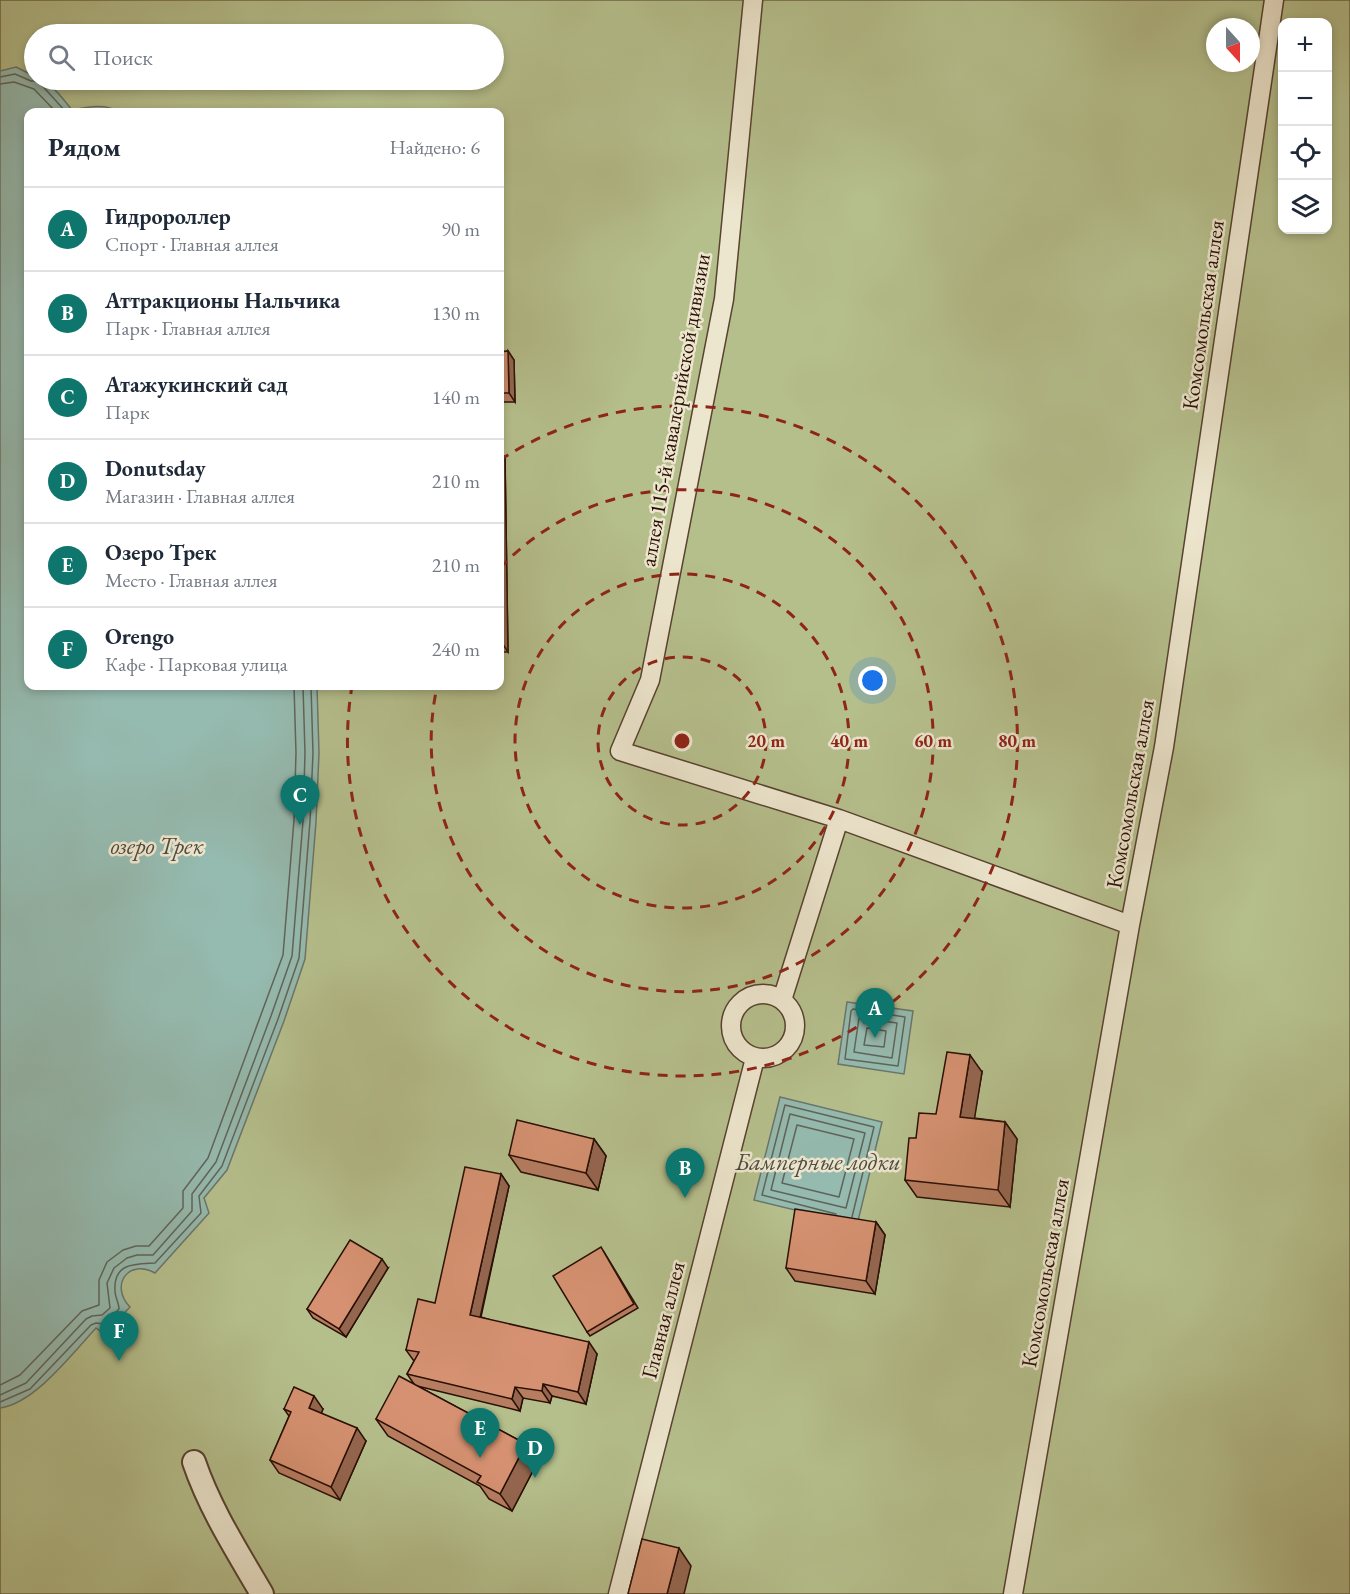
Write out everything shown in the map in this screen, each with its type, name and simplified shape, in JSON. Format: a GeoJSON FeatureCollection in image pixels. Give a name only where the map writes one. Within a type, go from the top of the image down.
{"type":"FeatureCollection","features":[{"type":"Feature","properties":{"kind":"street","name":"аллея 115-й кавалерийской дивизии"},"geometry":{"type":"LineString","coordinates":[[753,0],[724,300],[650,680],[620,751],[839,819]]}},
{"type":"Feature","properties":{"kind":"street","name":"Комсомольская аллея"},"geometry":{"type":"LineString","coordinates":[[1013,1594],[1130,925],[1164,747],[1274,0]]}},
{"type":"Feature","properties":{"kind":"street"},"geometry":{"type":"LineString","coordinates":[[782,1000],[839,819],[1130,925]]}},
{"type":"Feature","properties":{"kind":"street"},"geometry":{"type":"LineString","coordinates":[[758,995],[772,995],[782,1000],[794,1018],[795,1029],[786,1049],[766,1059],[745,1054],[738,1047],[730,1028],[736,1008],[743,1001],[758,995]]}},
{"type":"Feature","properties":{"kind":"street","name":"Главная аллея"},"geometry":{"type":"LineString","coordinates":[[618,1594],[755,1058]]}},
{"type":"Feature","properties":{"kind":"street"},"geometry":{"type":"LineString","coordinates":[[194,1462],[203,1488],[220,1522],[262,1594]]}},
{"type":"Feature","properties":{"kind":"green space"},"geometry":{"type":"Polygon","coordinates":[[[0,0],[1350,0],[1350,1594],[0,1594],[0,0]]]}},
{"type":"Feature","properties":{"kind":"water","name":"озеро Трек"},"geometry":{"type":"Polygon","coordinates":[[[16,67],[24,71],[24,90],[55,90],[70,108],[24,108],[24,690],[317,690],[319,753],[305,959],[284,1021],[227,1170],[204,1198],[209,1213],[155,1273],[146,1269],[137,1269],[125,1276],[121,1290],[130,1307],[104,1334],[96,1328],[39,1387],[13,1404],[0,1408],[0,71],[16,67]]]}},
{"type":"Feature","properties":{"kind":"water"},"geometry":{"type":"Polygon","coordinates":[[[847,1002],[913,1011],[904,1074],[838,1064],[847,1002]]]}},
{"type":"Feature","properties":{"kind":"water","name":"Бамперные лодки"},"geometry":{"type":"Polygon","coordinates":[[[780,1097],[882,1122],[857,1225],[754,1200],[780,1097]]]}},
{"type":"Feature","properties":{"kind":"building"},"geometry":{"type":"Polygon","coordinates":[[[508,351],[509,393],[504,393],[504,352],[508,351]]]}},
{"type":"Feature","properties":{"kind":"building"},"geometry":{"type":"Polygon","coordinates":[[[947,1052],[970,1055],[960,1117],[1005,1122],[998,1190],[905,1180],[909,1138],[916,1138],[919,1113],[936,1114],[947,1052]]]}},
{"type":"Feature","properties":{"kind":"building"},"geometry":{"type":"Polygon","coordinates":[[[517,1120],[594,1139],[586,1173],[509,1155],[517,1120]]]}},
{"type":"Feature","properties":{"kind":"building"},"geometry":{"type":"Polygon","coordinates":[[[465,1167],[501,1174],[470,1315],[589,1342],[578,1392],[543,1384],[542,1391],[515,1387],[512,1399],[407,1374],[419,1352],[406,1350],[418,1299],[435,1303],[465,1167]]]}},
{"type":"Feature","properties":{"kind":"building"},"geometry":{"type":"Polygon","coordinates":[[[795,1209],[876,1222],[866,1281],[786,1268],[795,1209]]]}},
{"type":"Feature","properties":{"kind":"building"},"geometry":{"type":"Polygon","coordinates":[[[350,1240],[382,1259],[339,1329],[307,1309],[350,1240]]]}},
{"type":"Feature","properties":{"kind":"building"},"geometry":{"type":"Polygon","coordinates":[[[601,1247],[634,1304],[587,1332],[553,1276],[601,1247]]]}},
{"type":"Feature","properties":{"kind":"building"},"geometry":{"type":"Polygon","coordinates":[[[399,1376],[526,1444],[500,1494],[477,1482],[481,1476],[376,1419],[399,1376]]]}},
{"type":"Feature","properties":{"kind":"building"},"geometry":{"type":"Polygon","coordinates":[[[294,1387],[314,1396],[309,1408],[357,1428],[331,1487],[270,1460],[291,1412],[284,1409],[294,1387]]]}},
{"type":"Feature","properties":{"kind":"building"},"geometry":{"type":"Polygon","coordinates":[[[642,1539],[679,1548],[667,1594],[628,1594],[642,1539]]]}},
{"type":"Feature","properties":{"kind":"place","name":"Атажукинский сад"},"geometry":{"type":"Point","coordinates":[300,825]}},
{"type":"Feature","properties":{"kind":"place","name":"Гидророллер"},"geometry":{"type":"Point","coordinates":[875,1038]}},
{"type":"Feature","properties":{"kind":"place","name":"Аттракционы Нальчика"},"geometry":{"type":"Point","coordinates":[685,1198]}},
{"type":"Feature","properties":{"kind":"place","name":"Orengo"},"geometry":{"type":"Point","coordinates":[119,1361]}},
{"type":"Feature","properties":{"kind":"place","name":"Озеро Трек"},"geometry":{"type":"Point","coordinates":[480,1458]}},
{"type":"Feature","properties":{"kind":"place","name":"Donutsday"},"geometry":{"type":"Point","coordinates":[535,1478]}}]}
